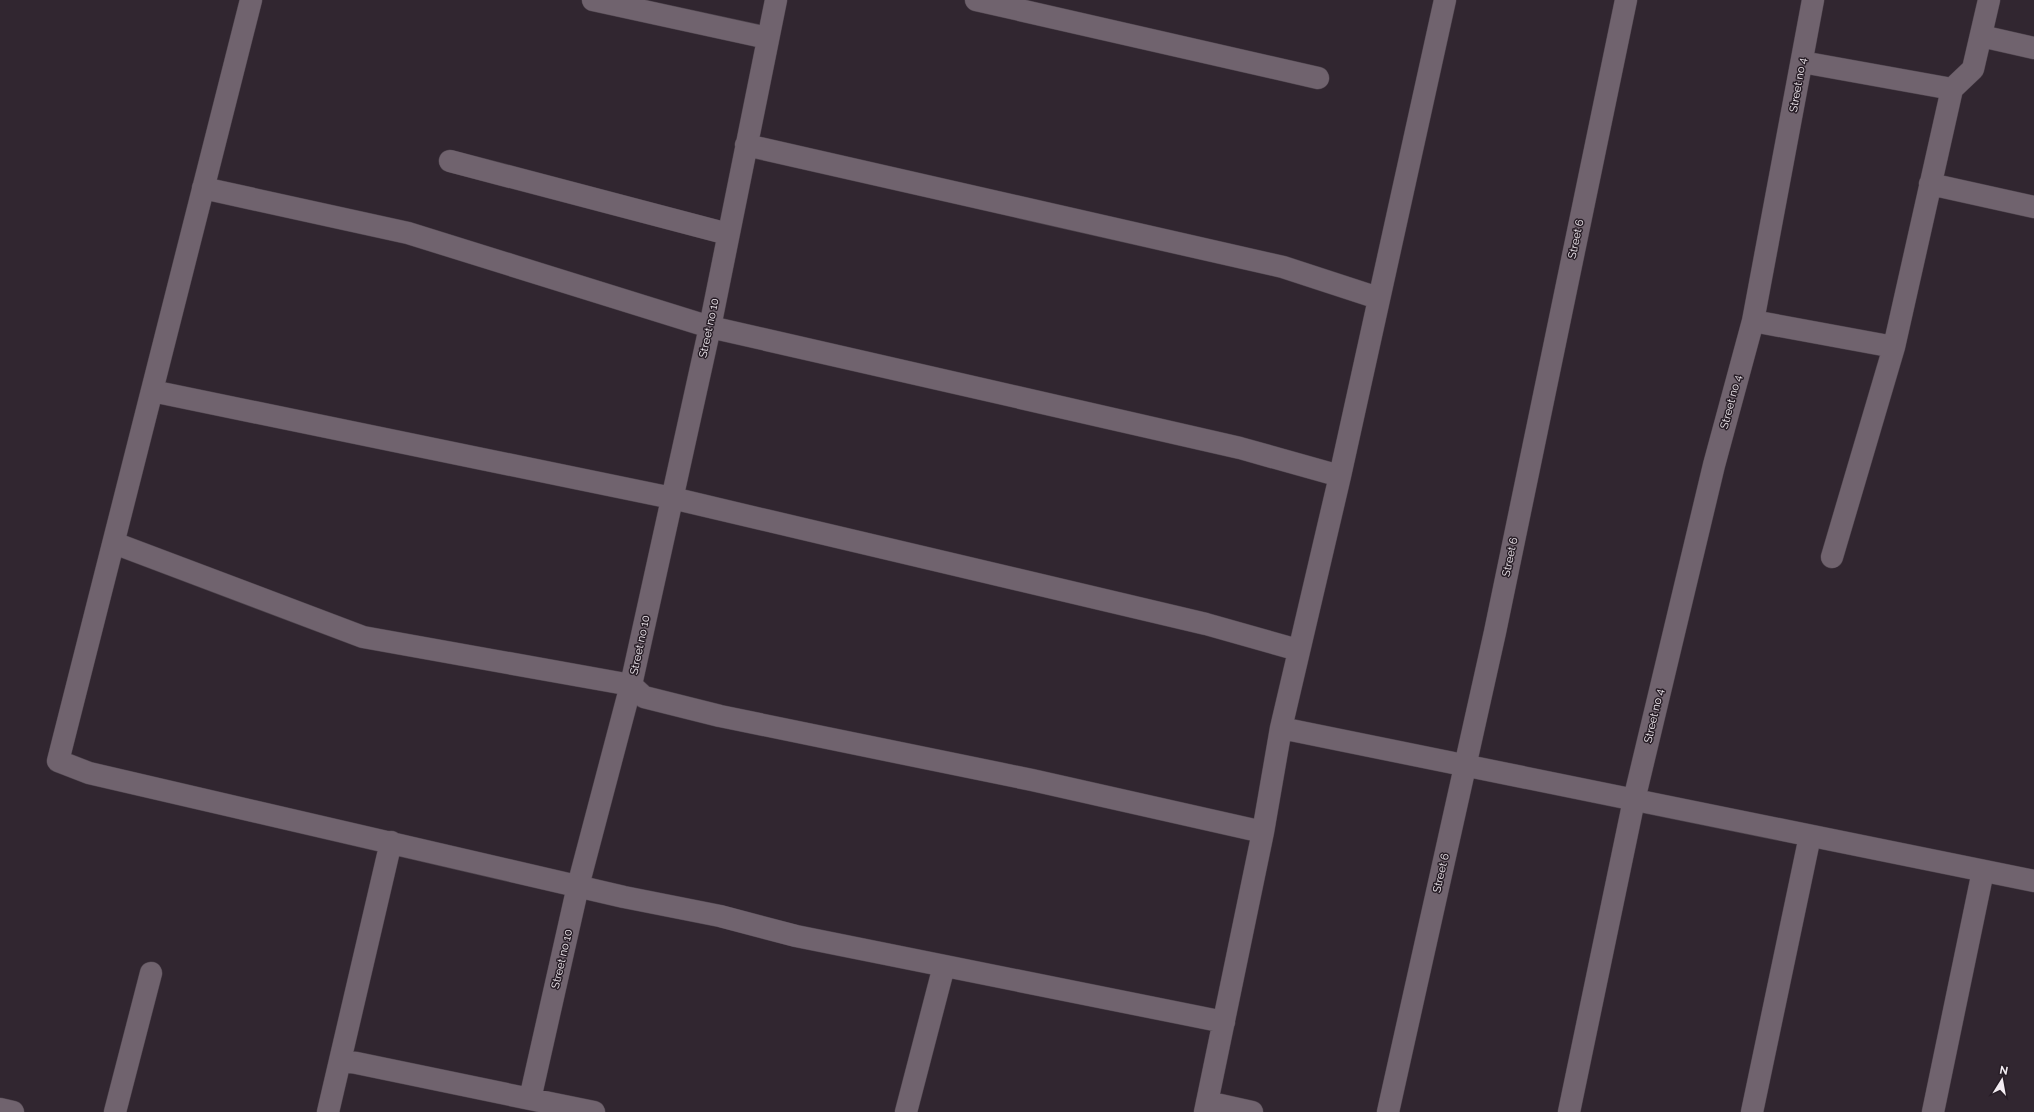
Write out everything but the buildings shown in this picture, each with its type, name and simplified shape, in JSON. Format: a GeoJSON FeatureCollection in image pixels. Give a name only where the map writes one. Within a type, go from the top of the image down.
{"type":"FeatureCollection","features":[{"type":"Feature","properties":{"kind":"street"},"geometry":{"type":"LineString","coordinates":[[251,0],[58,761],[89,773],[578,886],[720,916],[796,936],[1224,1022]]}},
{"type":"Feature","properties":{"kind":"street"},"geometry":{"type":"LineString","coordinates":[[594,0],[768,38]]}},
{"type":"Feature","properties":{"kind":"street","name":"Street no 10"},"geometry":{"type":"LineString","coordinates":[[530,1099],[578,886],[631,685],[710,327],[776,0]]}},
{"type":"Feature","properties":{"kind":"street"},"geometry":{"type":"LineString","coordinates":[[976,0],[1318,78]]}},
{"type":"Feature","properties":{"kind":"street"},"geometry":{"type":"LineString","coordinates":[[1252,1112],[1206,1107],[1263,832],[1281,728],[1298,650],[1340,476],[1378,298],[1445,0]]}},
{"type":"Feature","properties":{"kind":"street","name":"Street 6"},"geometry":{"type":"LineString","coordinates":[[1388,1112],[1495,632],[1626,0]]}},
{"type":"Feature","properties":{"kind":"street","name":"Street no 4"},"geometry":{"type":"LineString","coordinates":[[1569,1112],[1634,800],[1714,465],[1753,321],[1813,0]]}},
{"type":"Feature","properties":{"kind":"street"},"geometry":{"type":"LineString","coordinates":[[1832,557],[1894,347],[1952,88],[1973,69],[1989,0]]}},
{"type":"Feature","properties":{"kind":"street"},"geometry":{"type":"LineString","coordinates":[[1981,36],[2034,48]]}},
{"type":"Feature","properties":{"kind":"street"},"geometry":{"type":"LineString","coordinates":[[1802,62],[1952,88]]}},
{"type":"Feature","properties":{"kind":"street"},"geometry":{"type":"LineString","coordinates":[[746,145],[1282,267],[1378,298]]}},
{"type":"Feature","properties":{"kind":"street"},"geometry":{"type":"LineString","coordinates":[[450,161],[728,234]]}},
{"type":"Feature","properties":{"kind":"street"},"geometry":{"type":"LineString","coordinates":[[1930,184],[2034,207]]}},
{"type":"Feature","properties":{"kind":"street"},"geometry":{"type":"LineString","coordinates":[[203,188],[408,233],[710,327],[1240,448],[1340,476]]}},
{"type":"Feature","properties":{"kind":"street"},"geometry":{"type":"LineString","coordinates":[[1753,321],[1894,347]]}},
{"type":"Feature","properties":{"kind":"street"},"geometry":{"type":"LineString","coordinates":[[152,391],[672,498],[1206,624],[1298,650]]}},
{"type":"Feature","properties":{"kind":"street"},"geometry":{"type":"LineString","coordinates":[[114,544],[363,637],[631,685],[644,697],[720,716],[1032,780],[1263,832]]}},
{"type":"Feature","properties":{"kind":"street"},"geometry":{"type":"LineString","coordinates":[[1281,728],[2034,881]]}},
{"type":"Feature","properties":{"kind":"street"},"geometry":{"type":"LineString","coordinates":[[1752,1112],[1810,836]]}},
{"type":"Feature","properties":{"kind":"street"},"geometry":{"type":"LineString","coordinates":[[328,1112],[342,1060],[391,842]]}},
{"type":"Feature","properties":{"kind":"street"},"geometry":{"type":"LineString","coordinates":[[1933,1112],[1983,871]]}},
{"type":"Feature","properties":{"kind":"street"},"geometry":{"type":"LineString","coordinates":[[906,1112],[944,966]]}},
{"type":"Feature","properties":{"kind":"street"},"geometry":{"type":"LineString","coordinates":[[116,1112],[151,973]]}},
{"type":"Feature","properties":{"kind":"street"},"geometry":{"type":"LineString","coordinates":[[342,1060],[593,1112]]}},
{"type":"Feature","properties":{"kind":"street"},"geometry":{"type":"LineString","coordinates":[[0,1109],[13,1112]]}}]}
